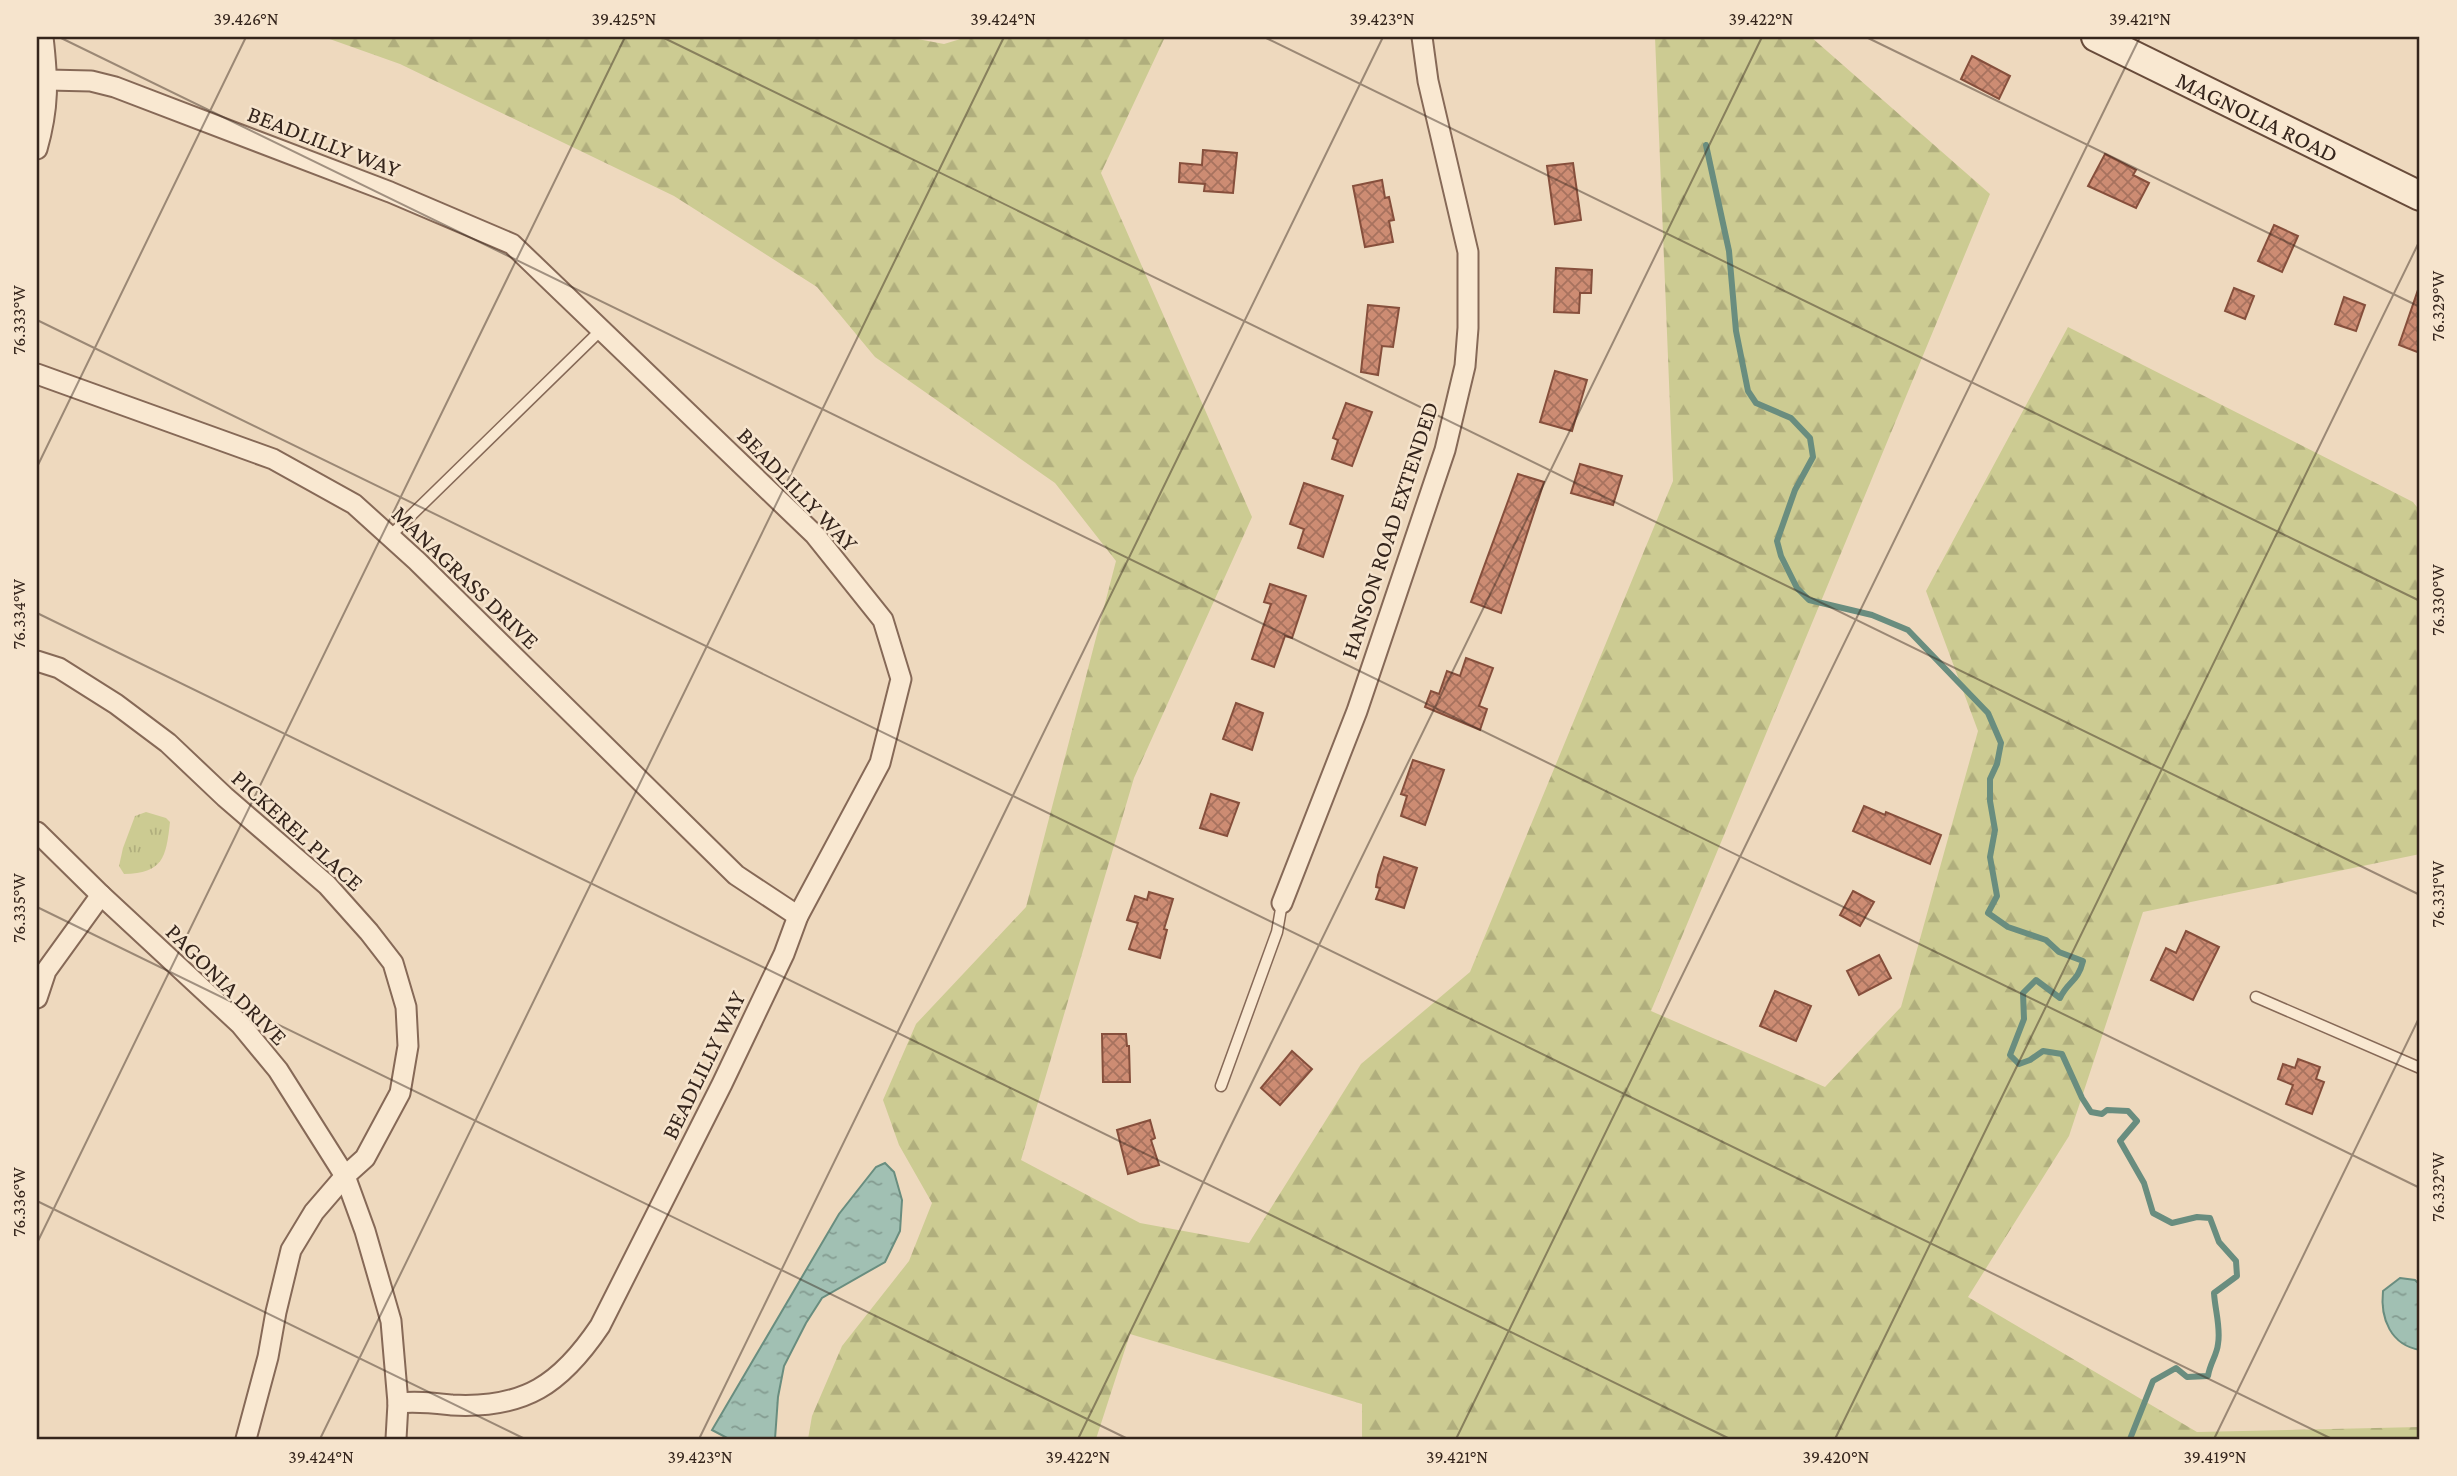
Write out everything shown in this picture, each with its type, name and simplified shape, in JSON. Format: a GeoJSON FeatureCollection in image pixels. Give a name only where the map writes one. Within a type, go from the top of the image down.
{"type":"FeatureCollection","features":[{"type":"Feature","properties":{"kind":"main road","name":"MAGNOLIA ROAD"},"geometry":{"type":"LineString","coordinates":[[2096,37],[2420,196]]}},
{"type":"Feature","properties":{"kind":"street"},"geometry":{"type":"LineString","coordinates":[[37,149],[47,104],[48,80],[43,37]]}},
{"type":"Feature","properties":{"kind":"street","name":"HANSON ROAD EXTENDED"},"geometry":{"type":"LineString","coordinates":[[1282,903],[1357,711],[1445,450],[1465,366],[1468,252],[1429,80],[1422,37]]}},
{"type":"Feature","properties":{"kind":"street","name":"BEADLILLY WAY"},"geometry":{"type":"LineString","coordinates":[[48,80],[92,81],[115,87],[390,192],[512,244],[815,535],[883,620],[901,679],[880,763],[798,916],[784,954],[717,1095],[600,1326],[585,1349],[552,1382],[526,1396],[474,1404],[453,1405],[419,1401],[398,1403]]}},
{"type":"Feature","properties":{"kind":"street","name":"MANAGRASS DRIVE"},"geometry":{"type":"LineString","coordinates":[[37,374],[273,459],[354,504],[390,536],[736,875],[798,916]]}},
{"type":"Feature","properties":{"kind":"street","name":"PICKEREL PLACE"},"geometry":{"type":"LineString","coordinates":[[37,661],[58,668],[116,704],[168,743],[225,797],[327,885],[393,963],[406,1007],[408,1046],[400,1093],[365,1158],[345,1176],[314,1212],[291,1250],[268,1357],[246,1439]]}},
{"type":"Feature","properties":{"kind":"street","name":"PAGONIA DRIVE"},"geometry":{"type":"LineString","coordinates":[[37,832],[240,1024],[278,1070],[345,1176],[366,1231],[391,1321],[398,1403],[396,1439]]}},
{"type":"Feature","properties":{"kind":"street"},"geometry":{"type":"LineString","coordinates":[[37,998],[46,971],[101,895]]}},
{"type":"Feature","properties":{"kind":"lane"},"geometry":{"type":"LineString","coordinates":[[390,536],[601,330]]}},
{"type":"Feature","properties":{"kind":"lane"},"geometry":{"type":"LineString","coordinates":[[1221,1086],[1277,932],[1282,903]]}},
{"type":"Feature","properties":{"kind":"lane"},"geometry":{"type":"LineString","coordinates":[[2256,997],[2420,1068]]}},
{"type":"Feature","properties":{"kind":"green space"},"geometry":{"type":"Polygon","coordinates":[[[324,37],[907,37],[944,44],[967,37],[1165,37],[1101,173],[1252,517],[1134,778],[1021,1160],[1140,1223],[1249,1243],[1361,1064],[1470,972],[1673,481],[1655,37],[1811,37],[1990,194],[1651,1011],[1825,1087],[1901,1007],[1978,731],[1926,591],[2068,327],[2413,502],[2420,511],[2420,854],[2143,912],[2069,1136],[1968,1297],[2197,1432],[2420,1427],[2420,1439],[1362,1439],[1362,1404],[1130,1334],[1096,1439],[808,1439],[812,1416],[842,1346],[909,1261],[932,1203],[899,1145],[883,1100],[916,1024],[1026,907],[1116,561],[1055,483],[875,357],[817,287],[674,196],[400,64],[324,37]]]}},
{"type":"Feature","properties":{"kind":"green space"},"geometry":{"type":"Polygon","coordinates":[[[146,812],[166,818],[170,822],[164,854],[155,867],[147,871],[124,874],[119,866],[123,848],[135,816],[146,812]]]}},
{"type":"Feature","properties":{"kind":"water"},"geometry":{"type":"Polygon","coordinates":[[[885,1163],[894,1172],[902,1200],[900,1231],[885,1262],[822,1298],[806,1323],[784,1366],[778,1397],[775,1439],[729,1439],[712,1430],[839,1214],[876,1167],[885,1163]]]}},
{"type":"Feature","properties":{"kind":"water"},"geometry":{"type":"Polygon","coordinates":[[[2400,1278],[2415,1280],[2420,1285],[2420,1350],[2395,1337],[2383,1311],[2383,1291],[2400,1278]]]}},
{"type":"Feature","properties":{"kind":"building"},"geometry":{"type":"Polygon","coordinates":[[[1972,56],[2010,76],[1999,99],[1961,79],[1972,56]]]}},
{"type":"Feature","properties":{"kind":"building"},"geometry":{"type":"Polygon","coordinates":[[[1203,150],[1237,153],[1233,193],[1204,191],[1205,184],[1179,182],[1180,163],[1202,165],[1203,150]]]}},
{"type":"Feature","properties":{"kind":"building"},"geometry":{"type":"Polygon","coordinates":[[[2105,154],[2136,170],[2133,175],[2149,183],[2136,208],[2088,186],[2105,154]]]}},
{"type":"Feature","properties":{"kind":"building"},"geometry":{"type":"Polygon","coordinates":[[[1573,163],[1581,220],[1555,224],[1547,166],[1573,163]]]}},
{"type":"Feature","properties":{"kind":"building"},"geometry":{"type":"Polygon","coordinates":[[[1382,180],[1385,198],[1389,197],[1394,220],[1389,221],[1393,242],[1365,247],[1353,186],[1382,180]]]}},
{"type":"Feature","properties":{"kind":"building"},"geometry":{"type":"Polygon","coordinates":[[[2274,225],[2298,236],[2282,272],[2258,261],[2274,225]]]}},
{"type":"Feature","properties":{"kind":"building"},"geometry":{"type":"Polygon","coordinates":[[[1556,268],[1592,270],[1591,293],[1580,293],[1579,313],[1554,312],[1556,268]]]}},
{"type":"Feature","properties":{"kind":"building"},"geometry":{"type":"Polygon","coordinates":[[[2234,288],[2254,296],[2245,319],[2225,311],[2234,288]]]}},
{"type":"Feature","properties":{"kind":"building"},"geometry":{"type":"Polygon","coordinates":[[[2418,290],[2420,291],[2420,353],[2399,345],[2418,290]]]}},
{"type":"Feature","properties":{"kind":"building"},"geometry":{"type":"Polygon","coordinates":[[[2344,297],[2365,305],[2356,331],[2335,324],[2344,297]]]}},
{"type":"Feature","properties":{"kind":"building"},"geometry":{"type":"Polygon","coordinates":[[[1368,305],[1399,308],[1393,347],[1382,346],[1378,375],[1361,372],[1368,305]]]}},
{"type":"Feature","properties":{"kind":"building"},"geometry":{"type":"Polygon","coordinates":[[[1555,371],[1587,380],[1572,431],[1540,422],[1555,371]]]}},
{"type":"Feature","properties":{"kind":"building"},"geometry":{"type":"Polygon","coordinates":[[[1346,403],[1372,412],[1352,466],[1332,459],[1338,440],[1333,438],[1346,403]]]}},
{"type":"Feature","properties":{"kind":"building"},"geometry":{"type":"Polygon","coordinates":[[[1580,464],[1622,476],[1613,505],[1571,493],[1580,464]]]}},
{"type":"Feature","properties":{"kind":"building"},"geometry":{"type":"Polygon","coordinates":[[[1518,474],[1544,482],[1501,613],[1471,602],[1518,474]]]}},
{"type":"Feature","properties":{"kind":"building"},"geometry":{"type":"Polygon","coordinates":[[[1304,483],[1343,496],[1323,557],[1298,548],[1304,529],[1290,524],[1304,483]]]}},
{"type":"Feature","properties":{"kind":"building"},"geometry":{"type":"Polygon","coordinates":[[[1270,584],[1306,596],[1292,638],[1285,636],[1274,667],[1252,659],[1271,604],[1264,602],[1270,584]]]}},
{"type":"Feature","properties":{"kind":"building"},"geometry":{"type":"Polygon","coordinates":[[[1466,658],[1493,668],[1479,706],[1487,709],[1480,730],[1425,707],[1431,691],[1439,694],[1447,671],[1460,676],[1466,658]]]}},
{"type":"Feature","properties":{"kind":"building"},"geometry":{"type":"Polygon","coordinates":[[[1236,703],[1263,713],[1252,750],[1223,739],[1236,703]]]}},
{"type":"Feature","properties":{"kind":"building"},"geometry":{"type":"Polygon","coordinates":[[[1413,760],[1444,770],[1425,825],[1401,816],[1407,796],[1401,794],[1413,760]]]}},
{"type":"Feature","properties":{"kind":"building"},"geometry":{"type":"Polygon","coordinates":[[[1211,794],[1239,803],[1227,836],[1200,828],[1211,794]]]}},
{"type":"Feature","properties":{"kind":"building"},"geometry":{"type":"Polygon","coordinates":[[[1864,806],[1885,815],[1886,812],[1941,835],[1930,864],[1853,831],[1864,806]]]}},
{"type":"Feature","properties":{"kind":"building"},"geometry":{"type":"Polygon","coordinates":[[[1384,857],[1417,868],[1404,908],[1376,899],[1380,888],[1376,887],[1378,875],[1384,857]]]}},
{"type":"Feature","properties":{"kind":"building"},"geometry":{"type":"Polygon","coordinates":[[[1853,891],[1874,902],[1860,926],[1840,915],[1853,891]]]}},
{"type":"Feature","properties":{"kind":"building"},"geometry":{"type":"Polygon","coordinates":[[[1149,892],[1173,899],[1164,929],[1167,930],[1160,958],[1129,949],[1138,923],[1127,920],[1135,896],[1147,900],[1149,892]]]}},
{"type":"Feature","properties":{"kind":"building"},"geometry":{"type":"Polygon","coordinates":[[[2186,931],[2219,947],[2193,1000],[2151,980],[2166,948],[2176,953],[2186,931]]]}},
{"type":"Feature","properties":{"kind":"building"},"geometry":{"type":"Polygon","coordinates":[[[1879,955],[1891,978],[1859,995],[1847,971],[1879,955]]]}},
{"type":"Feature","properties":{"kind":"building"},"geometry":{"type":"Polygon","coordinates":[[[1775,991],[1811,1006],[1796,1041],[1760,1026],[1775,991]]]}},
{"type":"Feature","properties":{"kind":"building"},"geometry":{"type":"Polygon","coordinates":[[[1102,1034],[1126,1034],[1130,1082],[1103,1082],[1102,1034]]]}},
{"type":"Feature","properties":{"kind":"building"},"geometry":{"type":"Polygon","coordinates":[[[1292,1051],[1312,1069],[1280,1105],[1261,1088],[1292,1051]]]}},
{"type":"Feature","properties":{"kind":"building"},"geometry":{"type":"Polygon","coordinates":[[[2298,1059],[2320,1067],[2316,1079],[2324,1082],[2312,1114],[2286,1104],[2293,1085],[2278,1079],[2283,1064],[2295,1068],[2298,1059]]]}},
{"type":"Feature","properties":{"kind":"building"},"geometry":{"type":"Polygon","coordinates":[[[1150,1120],[1155,1138],[1151,1140],[1159,1165],[1128,1174],[1117,1130],[1150,1120]]]}},
{"type":"Feature","properties":{"kind":"waterway"},"geometry":{"type":"LineString","coordinates":[[1706,145],[1729,251],[1736,331],[1748,391],[1756,403],[1791,418],[1810,438],[1813,457],[1795,490],[1777,541],[1781,556],[1797,588],[1809,600],[1872,615],[1908,630],[1988,713],[2001,743],[1997,764],[1990,779],[1990,801],[1995,830],[1990,857],[1997,896],[1988,913],[2008,927],[2046,940],[2059,952],[2083,961],[2060,998],[2036,980],[2023,993],[2024,1019],[2010,1055],[2019,1064],[2043,1051],[2062,1054],[2091,1112],[2102,1114],[2107,1110],[2128,1111],[2137,1121],[2120,1141],[2144,1183],[2153,1213],[2172,1223],[2197,1217],[2210,1218],[2219,1242],[2236,1261],[2237,1276],[2214,1293],[2219,1338],[2208,1376],[2187,1377],[2176,1368],[2153,1381],[2130,1439]]}}]}
